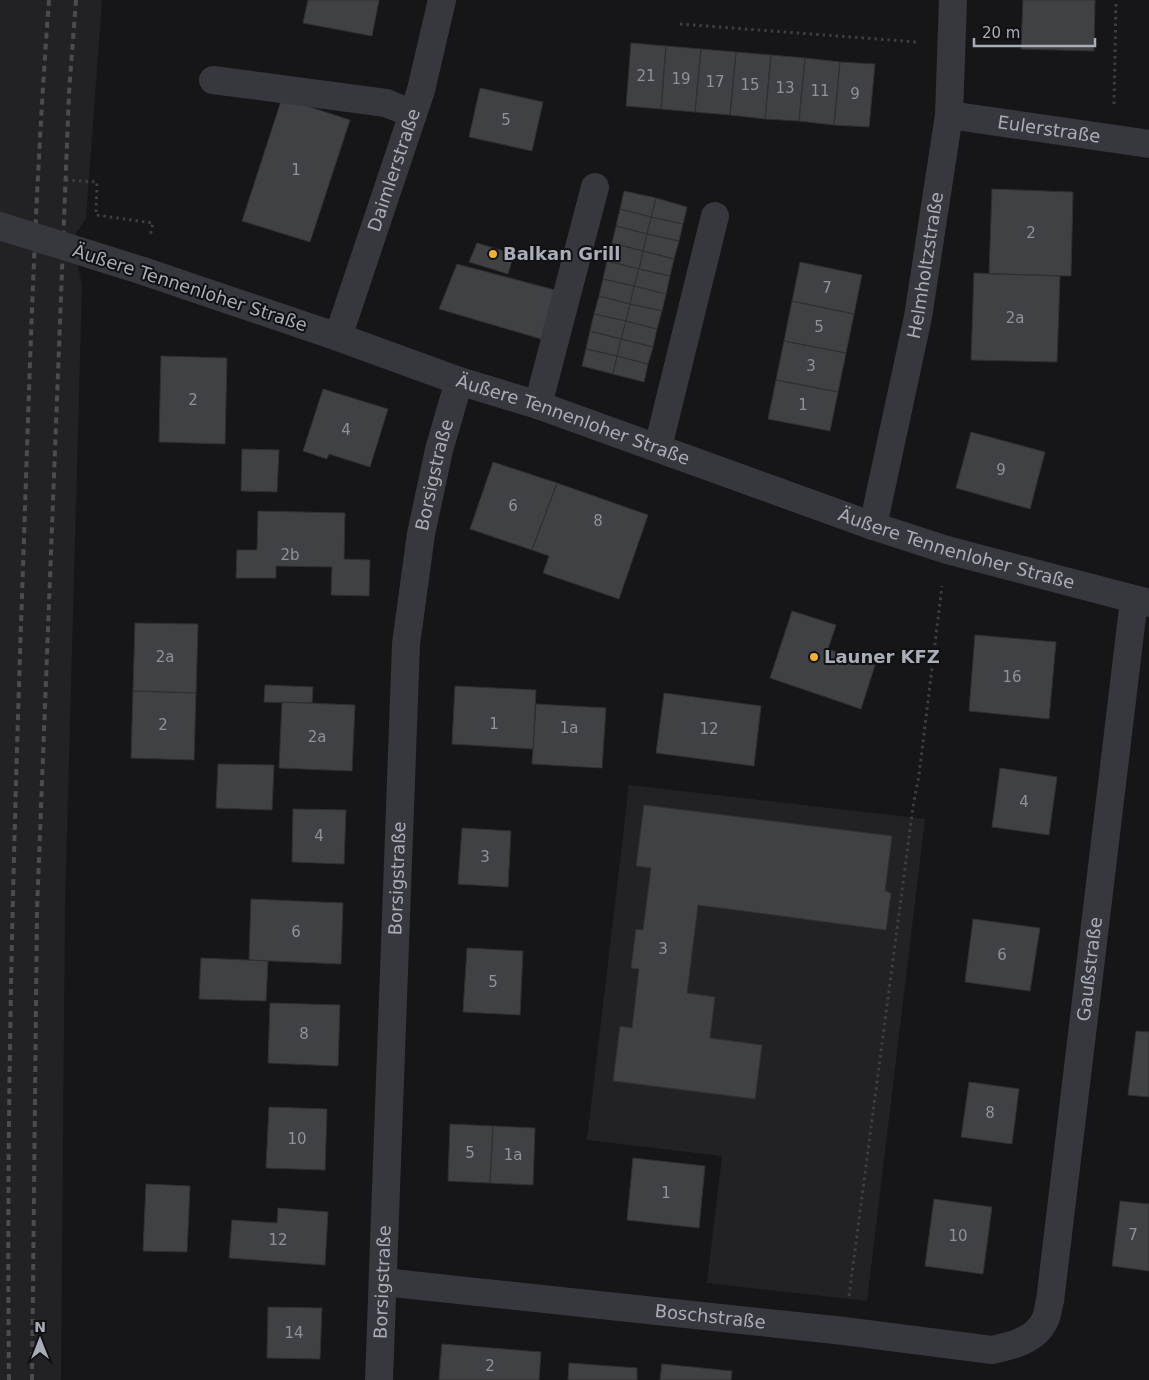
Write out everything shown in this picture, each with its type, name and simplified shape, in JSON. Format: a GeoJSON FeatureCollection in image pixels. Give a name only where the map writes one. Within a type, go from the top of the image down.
{"type":"FeatureCollection","features":[{"type":"Feature","properties":{"kind":"street","name":"Daimlerstraße"},"geometry":{"type":"LineString","coordinates":[[338,337],[414,114],[442,0]]}},
{"type":"Feature","properties":{"kind":"street","name":"Helmholtzstraße"},"geometry":{"type":"LineString","coordinates":[[873,526],[918,317],[949,114],[953,0]]}},
{"type":"Feature","properties":{"kind":"street"},"geometry":{"type":"LineString","coordinates":[[213,80],[386,103],[414,114]]}},
{"type":"Feature","properties":{"kind":"street","name":"Eulerstraße"},"geometry":{"type":"LineString","coordinates":[[949,114],[1149,144]]}},
{"type":"Feature","properties":{"kind":"street"},"geometry":{"type":"LineString","coordinates":[[538,405],[595,187]]}},
{"type":"Feature","properties":{"kind":"street"},"geometry":{"type":"LineString","coordinates":[[658,447],[715,216]]}},
{"type":"Feature","properties":{"kind":"street","name":"Äußere Tennenloher Straße"},"geometry":{"type":"LineString","coordinates":[[0,226],[143,271],[338,337],[459,381],[538,405],[873,526],[947,550],[1141,602]]}},
{"type":"Feature","properties":{"kind":"street","name":"Borsigstraße"},"geometry":{"type":"LineString","coordinates":[[379,1380],[406,644],[421,534],[439,450],[459,381]]}},
{"type":"Feature","properties":{"kind":"street","name":"Gaußstraße"},"geometry":{"type":"LineString","coordinates":[[1033,1334],[1045,1320],[1050,1301],[1141,602]]}},
{"type":"Feature","properties":{"kind":"street","name":"Boschstraße"},"geometry":{"type":"LineString","coordinates":[[383,1282],[844,1331],[992,1350],[1014,1346],[1033,1334]]}},
{"type":"Feature","properties":{"kind":"path"},"geometry":{"type":"LineString","coordinates":[[1113,139],[1116,0]]}},
{"type":"Feature","properties":{"kind":"path"},"geometry":{"type":"LineString","coordinates":[[680,24],[952,45]]}},
{"type":"Feature","properties":{"kind":"path"},"geometry":{"type":"LineString","coordinates":[[66,180],[97,182],[96,215],[153,223]]}},
{"type":"Feature","properties":{"kind":"path"},"geometry":{"type":"LineString","coordinates":[[844,1331],[913,807],[919,775],[947,550]]}},
{"type":"Feature","properties":{"kind":"shaded area"},"geometry":{"type":"Polygon","coordinates":[[[0,0],[102,0],[86,219],[72,239],[82,285],[65,905],[61,1380],[0,1380],[0,0]]]}},
{"type":"Feature","properties":{"kind":"shaded area"},"geometry":{"type":"Polygon","coordinates":[[[629,785],[925,819],[867,1301],[707,1283],[722,1156],[587,1140],[629,785]]]}},
{"type":"Feature","properties":{"kind":"building"},"geometry":{"type":"Polygon","coordinates":[[[308,0],[379,0],[372,36],[303,23],[308,0]]]}},
{"type":"Feature","properties":{"kind":"building"},"geometry":{"type":"Polygon","coordinates":[[[1023,0],[1095,0],[1094,51],[1021,49],[1023,0]]]}},
{"type":"Feature","properties":{"kind":"building"},"geometry":{"type":"Polygon","coordinates":[[[631,43],[666,46],[661,109],[626,106],[631,43]]]}},
{"type":"Feature","properties":{"kind":"building"},"geometry":{"type":"Polygon","coordinates":[[[666,46],[701,49],[695,112],[661,109],[666,46]]]}},
{"type":"Feature","properties":{"kind":"building"},"geometry":{"type":"Polygon","coordinates":[[[701,49],[736,52],[730,115],[695,112],[701,49]]]}},
{"type":"Feature","properties":{"kind":"building"},"geometry":{"type":"Polygon","coordinates":[[[736,52],[771,55],[765,119],[730,115],[736,52]]]}},
{"type":"Feature","properties":{"kind":"building"},"geometry":{"type":"Polygon","coordinates":[[[771,55],[805,58],[799,121],[765,119],[771,55]]]}},
{"type":"Feature","properties":{"kind":"building"},"geometry":{"type":"Polygon","coordinates":[[[805,58],[840,62],[834,125],[799,121],[805,58]]]}},
{"type":"Feature","properties":{"kind":"building"},"geometry":{"type":"Polygon","coordinates":[[[840,62],[875,64],[869,127],[834,125],[840,62]]]}},
{"type":"Feature","properties":{"kind":"building"},"geometry":{"type":"Polygon","coordinates":[[[480,88],[543,102],[532,151],[469,137],[480,88]]]}},
{"type":"Feature","properties":{"kind":"building"},"geometry":{"type":"Polygon","coordinates":[[[282,98],[350,120],[310,242],[242,221],[282,98]]]}},
{"type":"Feature","properties":{"kind":"building"},"geometry":{"type":"Polygon","coordinates":[[[992,189],[1073,192],[1071,276],[989,274],[992,189]]]}},
{"type":"Feature","properties":{"kind":"building"},"geometry":{"type":"Polygon","coordinates":[[[624,191],[656,198],[651,217],[620,209],[624,191]]]}},
{"type":"Feature","properties":{"kind":"building"},"geometry":{"type":"Polygon","coordinates":[[[656,198],[687,207],[683,224],[651,217],[656,198]]]}},
{"type":"Feature","properties":{"kind":"building"},"geometry":{"type":"Polygon","coordinates":[[[620,209],[651,217],[647,234],[616,226],[620,209]]]}},
{"type":"Feature","properties":{"kind":"building"},"geometry":{"type":"Polygon","coordinates":[[[651,217],[683,224],[679,241],[647,234],[651,217]]]}},
{"type":"Feature","properties":{"kind":"building"},"geometry":{"type":"Polygon","coordinates":[[[616,226],[647,234],[643,251],[612,243],[616,226]]]}},
{"type":"Feature","properties":{"kind":"building"},"geometry":{"type":"Polygon","coordinates":[[[647,234],[679,241],[674,259],[643,251],[647,234]]]}},
{"type":"Feature","properties":{"kind":"building"},"geometry":{"type":"Polygon","coordinates":[[[477,243],[514,254],[508,274],[469,262],[477,243]]]}},
{"type":"Feature","properties":{"kind":"building"},"geometry":{"type":"Polygon","coordinates":[[[612,243],[643,251],[639,269],[607,261],[612,243]]]}},
{"type":"Feature","properties":{"kind":"building"},"geometry":{"type":"Polygon","coordinates":[[[643,251],[674,259],[670,276],[639,269],[643,251]]]}},
{"type":"Feature","properties":{"kind":"building"},"geometry":{"type":"Polygon","coordinates":[[[607,261],[639,269],[634,286],[603,279],[607,261]]]}},
{"type":"Feature","properties":{"kind":"building"},"geometry":{"type":"Polygon","coordinates":[[[800,262],[862,275],[854,314],[792,301],[800,262]]]}},
{"type":"Feature","properties":{"kind":"building"},"geometry":{"type":"Polygon","coordinates":[[[457,264],[555,290],[541,339],[439,309],[457,264]]]}},
{"type":"Feature","properties":{"kind":"building"},"geometry":{"type":"Polygon","coordinates":[[[639,269],[670,276],[666,294],[634,286],[639,269]]]}},
{"type":"Feature","properties":{"kind":"building"},"geometry":{"type":"Polygon","coordinates":[[[974,273],[1060,276],[1057,362],[971,360],[974,273]]]}},
{"type":"Feature","properties":{"kind":"building"},"geometry":{"type":"Polygon","coordinates":[[[603,279],[634,286],[630,304],[599,296],[603,279]]]}},
{"type":"Feature","properties":{"kind":"building"},"geometry":{"type":"Polygon","coordinates":[[[634,286],[666,294],[662,311],[630,304],[634,286]]]}},
{"type":"Feature","properties":{"kind":"building"},"geometry":{"type":"Polygon","coordinates":[[[599,296],[630,304],[626,321],[594,314],[599,296]]]}},
{"type":"Feature","properties":{"kind":"building"},"geometry":{"type":"Polygon","coordinates":[[[792,301],[854,314],[846,353],[784,341],[792,301]]]}},
{"type":"Feature","properties":{"kind":"building"},"geometry":{"type":"Polygon","coordinates":[[[630,304],[662,311],[657,329],[626,321],[630,304]]]}},
{"type":"Feature","properties":{"kind":"building"},"geometry":{"type":"Polygon","coordinates":[[[594,314],[626,321],[621,339],[590,331],[594,314]]]}},
{"type":"Feature","properties":{"kind":"building"},"geometry":{"type":"Polygon","coordinates":[[[626,321],[657,329],[653,347],[621,339],[626,321]]]}},
{"type":"Feature","properties":{"kind":"building"},"geometry":{"type":"Polygon","coordinates":[[[590,331],[621,339],[617,356],[586,349],[590,331]]]}},
{"type":"Feature","properties":{"kind":"building"},"geometry":{"type":"Polygon","coordinates":[[[621,339],[653,347],[648,364],[617,356],[621,339]]]}},
{"type":"Feature","properties":{"kind":"building"},"geometry":{"type":"Polygon","coordinates":[[[784,341],[846,353],[838,392],[776,380],[784,341]]]}},
{"type":"Feature","properties":{"kind":"building"},"geometry":{"type":"Polygon","coordinates":[[[586,349],[617,356],[613,374],[582,366],[586,349]]]}},
{"type":"Feature","properties":{"kind":"building"},"geometry":{"type":"Polygon","coordinates":[[[161,356],[227,358],[225,444],[159,442],[161,356]]]}},
{"type":"Feature","properties":{"kind":"building"},"geometry":{"type":"Polygon","coordinates":[[[617,356],[648,364],[644,382],[613,374],[617,356]]]}},
{"type":"Feature","properties":{"kind":"building"},"geometry":{"type":"Polygon","coordinates":[[[776,380],[838,392],[830,431],[768,419],[776,380]]]}},
{"type":"Feature","properties":{"kind":"building"},"geometry":{"type":"Polygon","coordinates":[[[323,389],[388,409],[370,467],[329,454],[327,459],[303,451],[323,389]]]}},
{"type":"Feature","properties":{"kind":"building"},"geometry":{"type":"Polygon","coordinates":[[[971,432],[1045,452],[1030,509],[956,488],[971,432]]]}},
{"type":"Feature","properties":{"kind":"building"},"geometry":{"type":"Polygon","coordinates":[[[242,449],[279,450],[277,492],[241,491],[242,449]]]}},
{"type":"Feature","properties":{"kind":"building"},"geometry":{"type":"Polygon","coordinates":[[[493,462],[557,483],[532,550],[470,529],[493,462]]]}},
{"type":"Feature","properties":{"kind":"building"},"geometry":{"type":"Polygon","coordinates":[[[557,483],[648,515],[619,599],[543,573],[549,556],[532,550],[557,483]]]}},
{"type":"Feature","properties":{"kind":"building"},"geometry":{"type":"Polygon","coordinates":[[[258,511],[345,513],[344,559],[370,560],[369,596],[331,595],[332,567],[276,566],[276,578],[236,578],[237,550],[257,550],[258,511]]]}},
{"type":"Feature","properties":{"kind":"building","name":"Launer KFZ"},"geometry":{"type":"Polygon","coordinates":[[[792,611],[836,625],[828,649],[875,665],[861,709],[770,678],[792,611]]]}},
{"type":"Feature","properties":{"kind":"building"},"geometry":{"type":"Polygon","coordinates":[[[135,623],[198,624],[196,693],[133,691],[135,623]]]}},
{"type":"Feature","properties":{"kind":"building"},"geometry":{"type":"Polygon","coordinates":[[[975,635],[1056,642],[1049,719],[969,711],[975,635]]]}},
{"type":"Feature","properties":{"kind":"building"},"geometry":{"type":"Polygon","coordinates":[[[265,685],[313,687],[312,703],[264,702],[265,685]]]}},
{"type":"Feature","properties":{"kind":"building"},"geometry":{"type":"Polygon","coordinates":[[[455,686],[536,690],[533,749],[452,744],[455,686]]]}},
{"type":"Feature","properties":{"kind":"building"},"geometry":{"type":"Polygon","coordinates":[[[133,691],[196,693],[194,760],[131,758],[133,691]]]}},
{"type":"Feature","properties":{"kind":"building"},"geometry":{"type":"Polygon","coordinates":[[[664,693],[761,706],[754,766],[656,753],[664,693]]]}},
{"type":"Feature","properties":{"kind":"building"},"geometry":{"type":"Polygon","coordinates":[[[282,702],[355,705],[352,771],[279,768],[282,702]]]}},
{"type":"Feature","properties":{"kind":"building"},"geometry":{"type":"Polygon","coordinates":[[[536,704],[606,708],[602,768],[532,764],[536,704]]]}},
{"type":"Feature","properties":{"kind":"building"},"geometry":{"type":"Polygon","coordinates":[[[218,764],[274,765],[272,810],[216,808],[218,764]]]}},
{"type":"Feature","properties":{"kind":"building"},"geometry":{"type":"Polygon","coordinates":[[[1000,768],[1057,777],[1049,835],[992,827],[1000,768]]]}},
{"type":"Feature","properties":{"kind":"building"},"geometry":{"type":"Polygon","coordinates":[[[644,805],[892,836],[885,891],[891,893],[886,930],[698,905],[687,993],[715,997],[710,1038],[762,1045],[755,1099],[613,1081],[620,1026],[632,1028],[639,969],[631,968],[636,929],[643,930],[651,868],[636,866],[644,805]]]}},
{"type":"Feature","properties":{"kind":"building"},"geometry":{"type":"Polygon","coordinates":[[[293,809],[346,810],[344,864],[292,862],[293,809]]]}},
{"type":"Feature","properties":{"kind":"building"},"geometry":{"type":"Polygon","coordinates":[[[462,828],[511,831],[508,887],[458,884],[462,828]]]}},
{"type":"Feature","properties":{"kind":"building"},"geometry":{"type":"Polygon","coordinates":[[[251,899],[343,903],[341,964],[249,960],[251,899]]]}},
{"type":"Feature","properties":{"kind":"building"},"geometry":{"type":"Polygon","coordinates":[[[973,919],[1040,928],[1030,991],[965,982],[973,919]]]}},
{"type":"Feature","properties":{"kind":"building"},"geometry":{"type":"Polygon","coordinates":[[[467,948],[523,951],[520,1015],[463,1012],[467,948]]]}},
{"type":"Feature","properties":{"kind":"building"},"geometry":{"type":"Polygon","coordinates":[[[201,958],[268,961],[266,1001],[199,999],[201,958]]]}},
{"type":"Feature","properties":{"kind":"building"},"geometry":{"type":"Polygon","coordinates":[[[270,1003],[340,1005],[338,1066],[268,1063],[270,1003]]]}},
{"type":"Feature","properties":{"kind":"building"},"geometry":{"type":"Polygon","coordinates":[[[1136,1031],[1149,1032],[1149,1097],[1128,1095],[1136,1031]]]}},
{"type":"Feature","properties":{"kind":"building"},"geometry":{"type":"Polygon","coordinates":[[[969,1082],[1019,1089],[1012,1144],[961,1137],[969,1082]]]}},
{"type":"Feature","properties":{"kind":"building"},"geometry":{"type":"Polygon","coordinates":[[[269,1107],[327,1109],[325,1170],[266,1168],[269,1107]]]}},
{"type":"Feature","properties":{"kind":"building"},"geometry":{"type":"Polygon","coordinates":[[[450,1124],[493,1126],[490,1183],[448,1181],[450,1124]]]}},
{"type":"Feature","properties":{"kind":"building"},"geometry":{"type":"Polygon","coordinates":[[[493,1126],[535,1128],[533,1185],[490,1183],[493,1126]]]}},
{"type":"Feature","properties":{"kind":"building"},"geometry":{"type":"Polygon","coordinates":[[[633,1158],[705,1166],[699,1228],[627,1220],[633,1158]]]}},
{"type":"Feature","properties":{"kind":"building"},"geometry":{"type":"Polygon","coordinates":[[[146,1184],[190,1186],[187,1252],[143,1251],[146,1184]]]}},
{"type":"Feature","properties":{"kind":"building"},"geometry":{"type":"Polygon","coordinates":[[[934,1199],[992,1207],[983,1274],[925,1266],[934,1199]]]}},
{"type":"Feature","properties":{"kind":"building"},"geometry":{"type":"Polygon","coordinates":[[[1120,1201],[1149,1204],[1149,1271],[1112,1266],[1120,1201]]]}},
{"type":"Feature","properties":{"kind":"building"},"geometry":{"type":"Polygon","coordinates":[[[278,1208],[328,1212],[325,1265],[229,1258],[232,1220],[277,1223],[278,1208]]]}},
{"type":"Feature","properties":{"kind":"building"},"geometry":{"type":"Polygon","coordinates":[[[268,1307],[322,1308],[320,1359],[267,1358],[268,1307]]]}},
{"type":"Feature","properties":{"kind":"building"},"geometry":{"type":"Polygon","coordinates":[[[442,1344],[541,1352],[539,1380],[439,1380],[442,1344]]]}},
{"type":"Feature","properties":{"kind":"building"},"geometry":{"type":"Polygon","coordinates":[[[569,1363],[637,1368],[637,1380],[568,1380],[569,1363]]]}},
{"type":"Feature","properties":{"kind":"building"},"geometry":{"type":"Polygon","coordinates":[[[662,1364],[732,1371],[731,1380],[660,1380],[662,1364]]]}},
{"type":"Feature","properties":{"kind":"railway"},"geometry":{"type":"LineString","coordinates":[[9,1380],[9,1086],[16,792],[32,298],[49,0]]}},
{"type":"Feature","properties":{"kind":"railway"},"geometry":{"type":"LineString","coordinates":[[32,1380],[37,910],[69,92],[76,0]]}},
{"type":"Feature","properties":{"kind":"place","name":"Balkan Grill"},"geometry":{"type":"Point","coordinates":[493,254]}},
{"type":"Feature","properties":{"kind":"place","name":"Launer KFZ"},"geometry":{"type":"Point","coordinates":[814,657]}}]}
